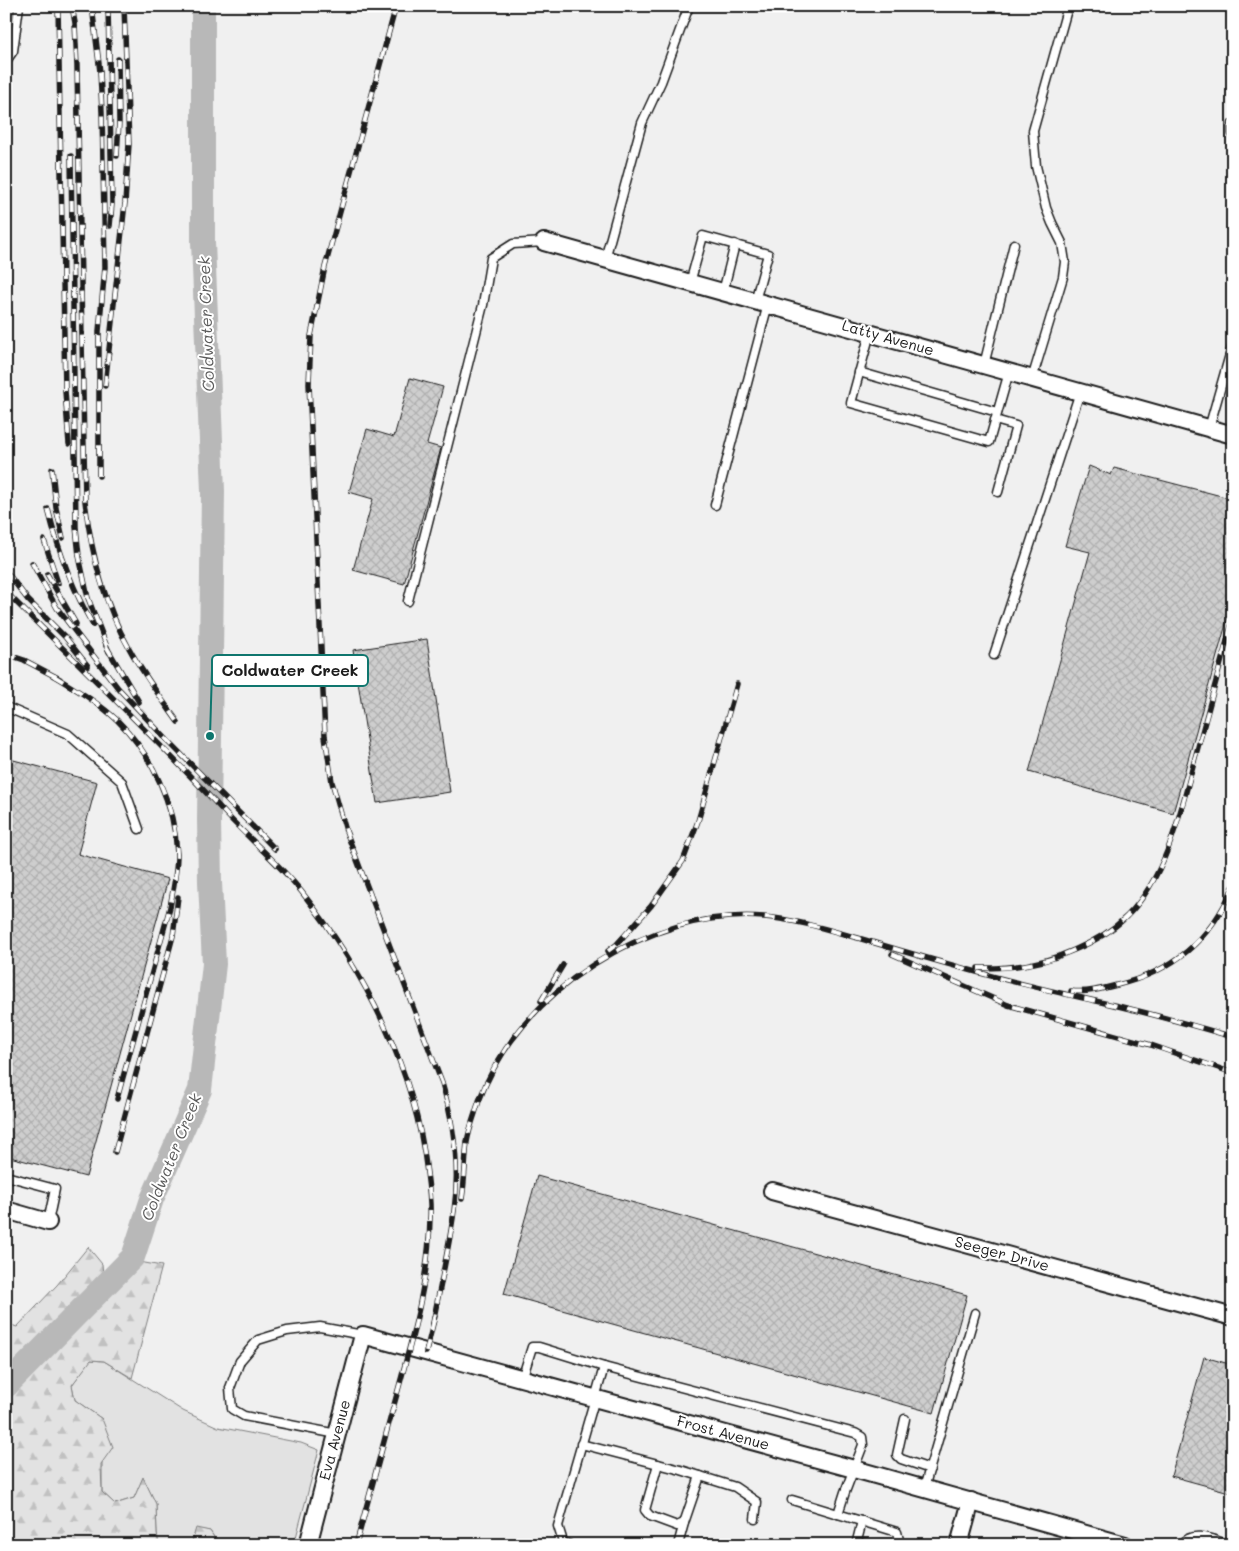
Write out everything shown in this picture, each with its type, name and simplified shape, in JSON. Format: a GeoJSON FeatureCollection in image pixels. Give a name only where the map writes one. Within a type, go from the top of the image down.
{"type":"FeatureCollection","features":[{"type":"Feature","properties":{"kind":"street","name":"Latty Avenue"},"geometry":{"type":"LineString","coordinates":[[544,242],[1233,435]]}},
{"type":"Feature","properties":{"kind":"street","name":"Seeger Drive"},"geometry":{"type":"LineString","coordinates":[[772,1191],[1233,1317]]}},
{"type":"Feature","properties":{"kind":"street"},"geometry":{"type":"LineString","coordinates":[[6,1210],[48,1222]]}},
{"type":"Feature","properties":{"kind":"street","name":"Frost Avenue"},"geometry":{"type":"LineString","coordinates":[[363,1335],[924,1488],[1125,1545]]}},
{"type":"Feature","properties":{"kind":"street","name":"Eva Avenue"},"geometry":{"type":"LineString","coordinates":[[308,1545],[363,1335]]}},
{"type":"Feature","properties":{"kind":"street"},"geometry":{"type":"LineString","coordinates":[[959,1545],[971,1501]]}},
{"type":"Feature","properties":{"kind":"lane"},"geometry":{"type":"LineString","coordinates":[[6,61],[13,51],[19,6]]}},
{"type":"Feature","properties":{"kind":"lane"},"geometry":{"type":"LineString","coordinates":[[605,259],[642,123],[689,6]]}},
{"type":"Feature","properties":{"kind":"lane"},"geometry":{"type":"LineString","coordinates":[[1032,379],[1063,277],[1065,262],[1062,243],[1046,208],[1036,166],[1033,131],[1068,6]]}},
{"type":"Feature","properties":{"kind":"lane"},"geometry":{"type":"LineString","coordinates":[[1233,124],[1233,134]]}},
{"type":"Feature","properties":{"kind":"lane"},"geometry":{"type":"LineString","coordinates":[[690,283],[703,236],[768,254],[761,303],[715,505]]}},
{"type":"Feature","properties":{"kind":"lane"},"geometry":{"type":"LineString","coordinates":[[408,601],[482,306],[491,258],[513,244],[544,242]]}},
{"type":"Feature","properties":{"kind":"lane"},"geometry":{"type":"LineString","coordinates":[[723,292],[735,244]]}},
{"type":"Feature","properties":{"kind":"lane"},"geometry":{"type":"LineString","coordinates":[[984,365],[1014,244]]}},
{"type":"Feature","properties":{"kind":"lane"},"geometry":{"type":"LineString","coordinates":[[870,333],[851,404],[989,442],[1009,372]]}},
{"type":"Feature","properties":{"kind":"lane"},"geometry":{"type":"LineString","coordinates":[[1209,428],[1233,344]]}},
{"type":"Feature","properties":{"kind":"lane"},"geometry":{"type":"LineString","coordinates":[[859,372],[997,412]]}},
{"type":"Feature","properties":{"kind":"lane"},"geometry":{"type":"LineString","coordinates":[[994,655],[1080,392]]}},
{"type":"Feature","properties":{"kind":"lane"},"geometry":{"type":"LineString","coordinates":[[995,420],[1016,426],[998,492]]}},
{"type":"Feature","properties":{"kind":"lane"},"geometry":{"type":"LineString","coordinates":[[6,707],[68,734],[122,782],[140,828]]}},
{"type":"Feature","properties":{"kind":"lane"},"geometry":{"type":"LineString","coordinates":[[6,1176],[55,1189],[48,1222]]}},
{"type":"Feature","properties":{"kind":"lane"},"geometry":{"type":"LineString","coordinates":[[924,1488],[975,1313]]}},
{"type":"Feature","properties":{"kind":"lane","name":"Frost Avenue"},"geometry":{"type":"LineString","coordinates":[[337,1434],[244,1416],[232,1410],[230,1388],[240,1361],[258,1340],[287,1330],[320,1327],[363,1335]]}},
{"type":"Feature","properties":{"kind":"lane"},"geometry":{"type":"LineString","coordinates":[[522,1378],[532,1347],[539,1347],[604,1367],[855,1433],[862,1437],[863,1445],[838,1514]]}},
{"type":"Feature","properties":{"kind":"lane"},"geometry":{"type":"LineString","coordinates":[[570,1545],[563,1542],[558,1526],[604,1367]]}},
{"type":"Feature","properties":{"kind":"lane"},"geometry":{"type":"LineString","coordinates":[[905,1419],[897,1455],[901,1459],[930,1469]]}},
{"type":"Feature","properties":{"kind":"lane"},"geometry":{"type":"LineString","coordinates":[[581,1444],[735,1487],[756,1502],[755,1519]]}},
{"type":"Feature","properties":{"kind":"lane"},"geometry":{"type":"LineString","coordinates":[[658,1464],[645,1510],[650,1516],[677,1526],[684,1522]]}},
{"type":"Feature","properties":{"kind":"lane"},"geometry":{"type":"LineString","coordinates":[[678,1545],[700,1476]]}},
{"type":"Feature","properties":{"kind":"lane"},"geometry":{"type":"LineString","coordinates":[[792,1500],[897,1532],[898,1545]]}},
{"type":"Feature","properties":{"kind":"lane"},"geometry":{"type":"LineString","coordinates":[[856,1545],[862,1521]]}},
{"type":"Feature","properties":{"kind":"lane"},"geometry":{"type":"LineString","coordinates":[[1180,1545],[1190,1537],[1196,1536],[1229,1545]]}},
{"type":"Feature","properties":{"kind":"shaded area"},"geometry":{"type":"Polygon","coordinates":[[[6,6],[1233,6],[1233,1545],[6,1545],[6,6]]]}},
{"type":"Feature","properties":{"kind":"green space"},"geometry":{"type":"Polygon","coordinates":[[[88,1247],[102,1264],[103,1274],[6,1378],[6,1323],[17,1327],[57,1285],[88,1247]]]}},
{"type":"Feature","properties":{"kind":"green space"},"geometry":{"type":"Polygon","coordinates":[[[139,1262],[162,1266],[132,1378],[104,1361],[91,1360],[72,1385],[75,1400],[102,1419],[113,1447],[101,1464],[102,1492],[115,1504],[134,1498],[143,1477],[156,1504],[159,1545],[6,1545],[6,1400],[139,1262]]]}},
{"type":"Feature","properties":{"kind":"green space"},"geometry":{"type":"Polygon","coordinates":[[[90,1360],[104,1361],[183,1411],[218,1427],[301,1443],[319,1450],[294,1545],[219,1545],[210,1531],[196,1529],[191,1545],[159,1545],[156,1504],[143,1478],[134,1498],[115,1504],[102,1492],[102,1419],[75,1400],[72,1385],[90,1360]]]}},
{"type":"Feature","properties":{"kind":"green space"},"geometry":{"type":"Polygon","coordinates":[[[196,1528],[210,1531],[219,1545],[191,1545],[196,1528]]]}},
{"type":"Feature","properties":{"kind":"building"},"geometry":{"type":"Polygon","coordinates":[[[410,378],[443,387],[427,444],[441,448],[404,584],[353,570],[373,499],[349,492],[367,429],[394,437],[410,378]]]}},
{"type":"Feature","properties":{"kind":"building"},"geometry":{"type":"Polygon","coordinates":[[[1089,466],[1111,475],[1114,468],[1233,499],[1233,599],[1173,813],[1029,772],[1090,552],[1065,546],[1089,466]]]}},
{"type":"Feature","properties":{"kind":"building"},"geometry":{"type":"Polygon","coordinates":[[[427,639],[450,792],[377,803],[353,650],[427,639]]]}},
{"type":"Feature","properties":{"kind":"building"},"geometry":{"type":"Polygon","coordinates":[[[6,758],[97,782],[78,854],[168,879],[86,1177],[6,1156],[6,758]]]}},
{"type":"Feature","properties":{"kind":"building"},"geometry":{"type":"Polygon","coordinates":[[[537,1176],[967,1295],[934,1413],[504,1294],[537,1176]]]}},
{"type":"Feature","properties":{"kind":"building"},"geometry":{"type":"Polygon","coordinates":[[[1204,1357],[1233,1365],[1233,1493],[1171,1476],[1204,1357]]]}},
{"type":"Feature","properties":{"kind":"waterway","name":"Coldwater Creek"},"geometry":{"type":"LineString","coordinates":[[6,1386],[133,1257],[152,1199],[200,1090],[214,964],[209,820],[213,491],[203,242],[203,6]]}},
{"type":"Feature","properties":{"kind":"railway"},"geometry":{"type":"LineString","coordinates":[[58,6],[65,391],[69,444]]}},
{"type":"Feature","properties":{"kind":"railway"},"geometry":{"type":"LineString","coordinates":[[72,6],[75,23],[77,66],[85,501],[95,558],[112,613],[140,667],[178,722]]}},
{"type":"Feature","properties":{"kind":"railway"},"geometry":{"type":"LineString","coordinates":[[92,6],[100,72],[102,112],[105,267],[99,331],[99,476]]}},
{"type":"Feature","properties":{"kind":"railway"},"geometry":{"type":"LineString","coordinates":[[108,6],[112,204],[110,226]]}},
{"type":"Feature","properties":{"kind":"railway"},"geometry":{"type":"LineString","coordinates":[[105,386],[125,203],[129,144],[124,6]]}},
{"type":"Feature","properties":{"kind":"railway"},"geometry":{"type":"LineString","coordinates":[[396,6],[325,267],[311,336],[309,384],[325,736],[332,782],[346,831],[442,1083],[453,1130],[456,1162],[456,1195],[450,1239],[433,1323]]}},
{"type":"Feature","properties":{"kind":"railway"},"geometry":{"type":"LineString","coordinates":[[117,156],[119,122],[118,59]]}},
{"type":"Feature","properties":{"kind":"railway"},"geometry":{"type":"LineString","coordinates":[[71,156],[76,527],[79,556],[88,598],[109,652]]}},
{"type":"Feature","properties":{"kind":"railway"},"geometry":{"type":"LineString","coordinates":[[52,469],[56,508],[63,538]]}},
{"type":"Feature","properties":{"kind":"railway"},"geometry":{"type":"LineString","coordinates":[[48,509],[66,568],[93,625]]}},
{"type":"Feature","properties":{"kind":"railway"},"geometry":{"type":"LineString","coordinates":[[44,540],[58,583]]}},
{"type":"Feature","properties":{"kind":"railway"},"geometry":{"type":"LineString","coordinates":[[32,563],[57,608],[118,688],[275,849]]}},
{"type":"Feature","properties":{"kind":"railway"},"geometry":{"type":"LineString","coordinates":[[6,571],[28,600],[65,637],[88,666]]}},
{"type":"Feature","properties":{"kind":"railway"},"geometry":{"type":"LineString","coordinates":[[47,574],[76,624]]}},
{"type":"Feature","properties":{"kind":"railway"},"geometry":{"type":"LineString","coordinates":[[6,592],[145,730],[301,891],[324,922],[366,988],[384,1023],[399,1059],[421,1134],[430,1195],[429,1241],[427,1263],[414,1329],[356,1545]]}},
{"type":"Feature","properties":{"kind":"railway"},"geometry":{"type":"LineString","coordinates":[[978,968],[1003,968],[1027,965],[1051,959],[1074,950],[1095,940],[1115,927],[1141,900],[1153,882],[1178,820],[1233,619]]}},
{"type":"Feature","properties":{"kind":"railway"},"geometry":{"type":"LineString","coordinates":[[106,646],[139,702]]}},
{"type":"Feature","properties":{"kind":"railway"},"geometry":{"type":"LineString","coordinates":[[6,654],[24,660],[60,679]]}},
{"type":"Feature","properties":{"kind":"railway"},"geometry":{"type":"LineString","coordinates":[[54,676],[110,713],[141,748],[151,764],[166,799],[172,817],[175,836],[177,854],[175,881],[170,907],[117,1099]]}},
{"type":"Feature","properties":{"kind":"railway"},"geometry":{"type":"LineString","coordinates":[[608,951],[616,945],[651,906],[683,861],[698,821],[737,684]]}},
{"type":"Feature","properties":{"kind":"railway"},"geometry":{"type":"LineString","coordinates":[[1071,991],[1088,991],[1117,985],[1155,972],[1172,962],[1201,938],[1224,906],[1233,887]]}},
{"type":"Feature","properties":{"kind":"railway"},"geometry":{"type":"LineString","coordinates":[[115,1152],[173,936],[178,897]]}},
{"type":"Feature","properties":{"kind":"railway"},"geometry":{"type":"LineString","coordinates":[[462,1199],[467,1142],[479,1101],[498,1061],[524,1025],[556,993],[593,965],[634,943],[676,927],[720,918],[764,917],[790,921],[939,962],[1051,991],[1132,1009],[1233,1037]]}},
{"type":"Feature","properties":{"kind":"railway"},"geometry":{"type":"LineString","coordinates":[[892,954],[1008,1005],[1151,1045],[1233,1073]]}},
{"type":"Feature","properties":{"kind":"railway"},"geometry":{"type":"LineString","coordinates":[[541,1001],[563,965]]}},
{"type":"Feature","properties":{"kind":"railway"},"geometry":{"type":"LineString","coordinates":[[426,1352],[435,1316]]}},
{"type":"Feature","properties":{"kind":"place","name":"Coldwater Creek"},"geometry":{"type":"Point","coordinates":[210,736]}}]}
